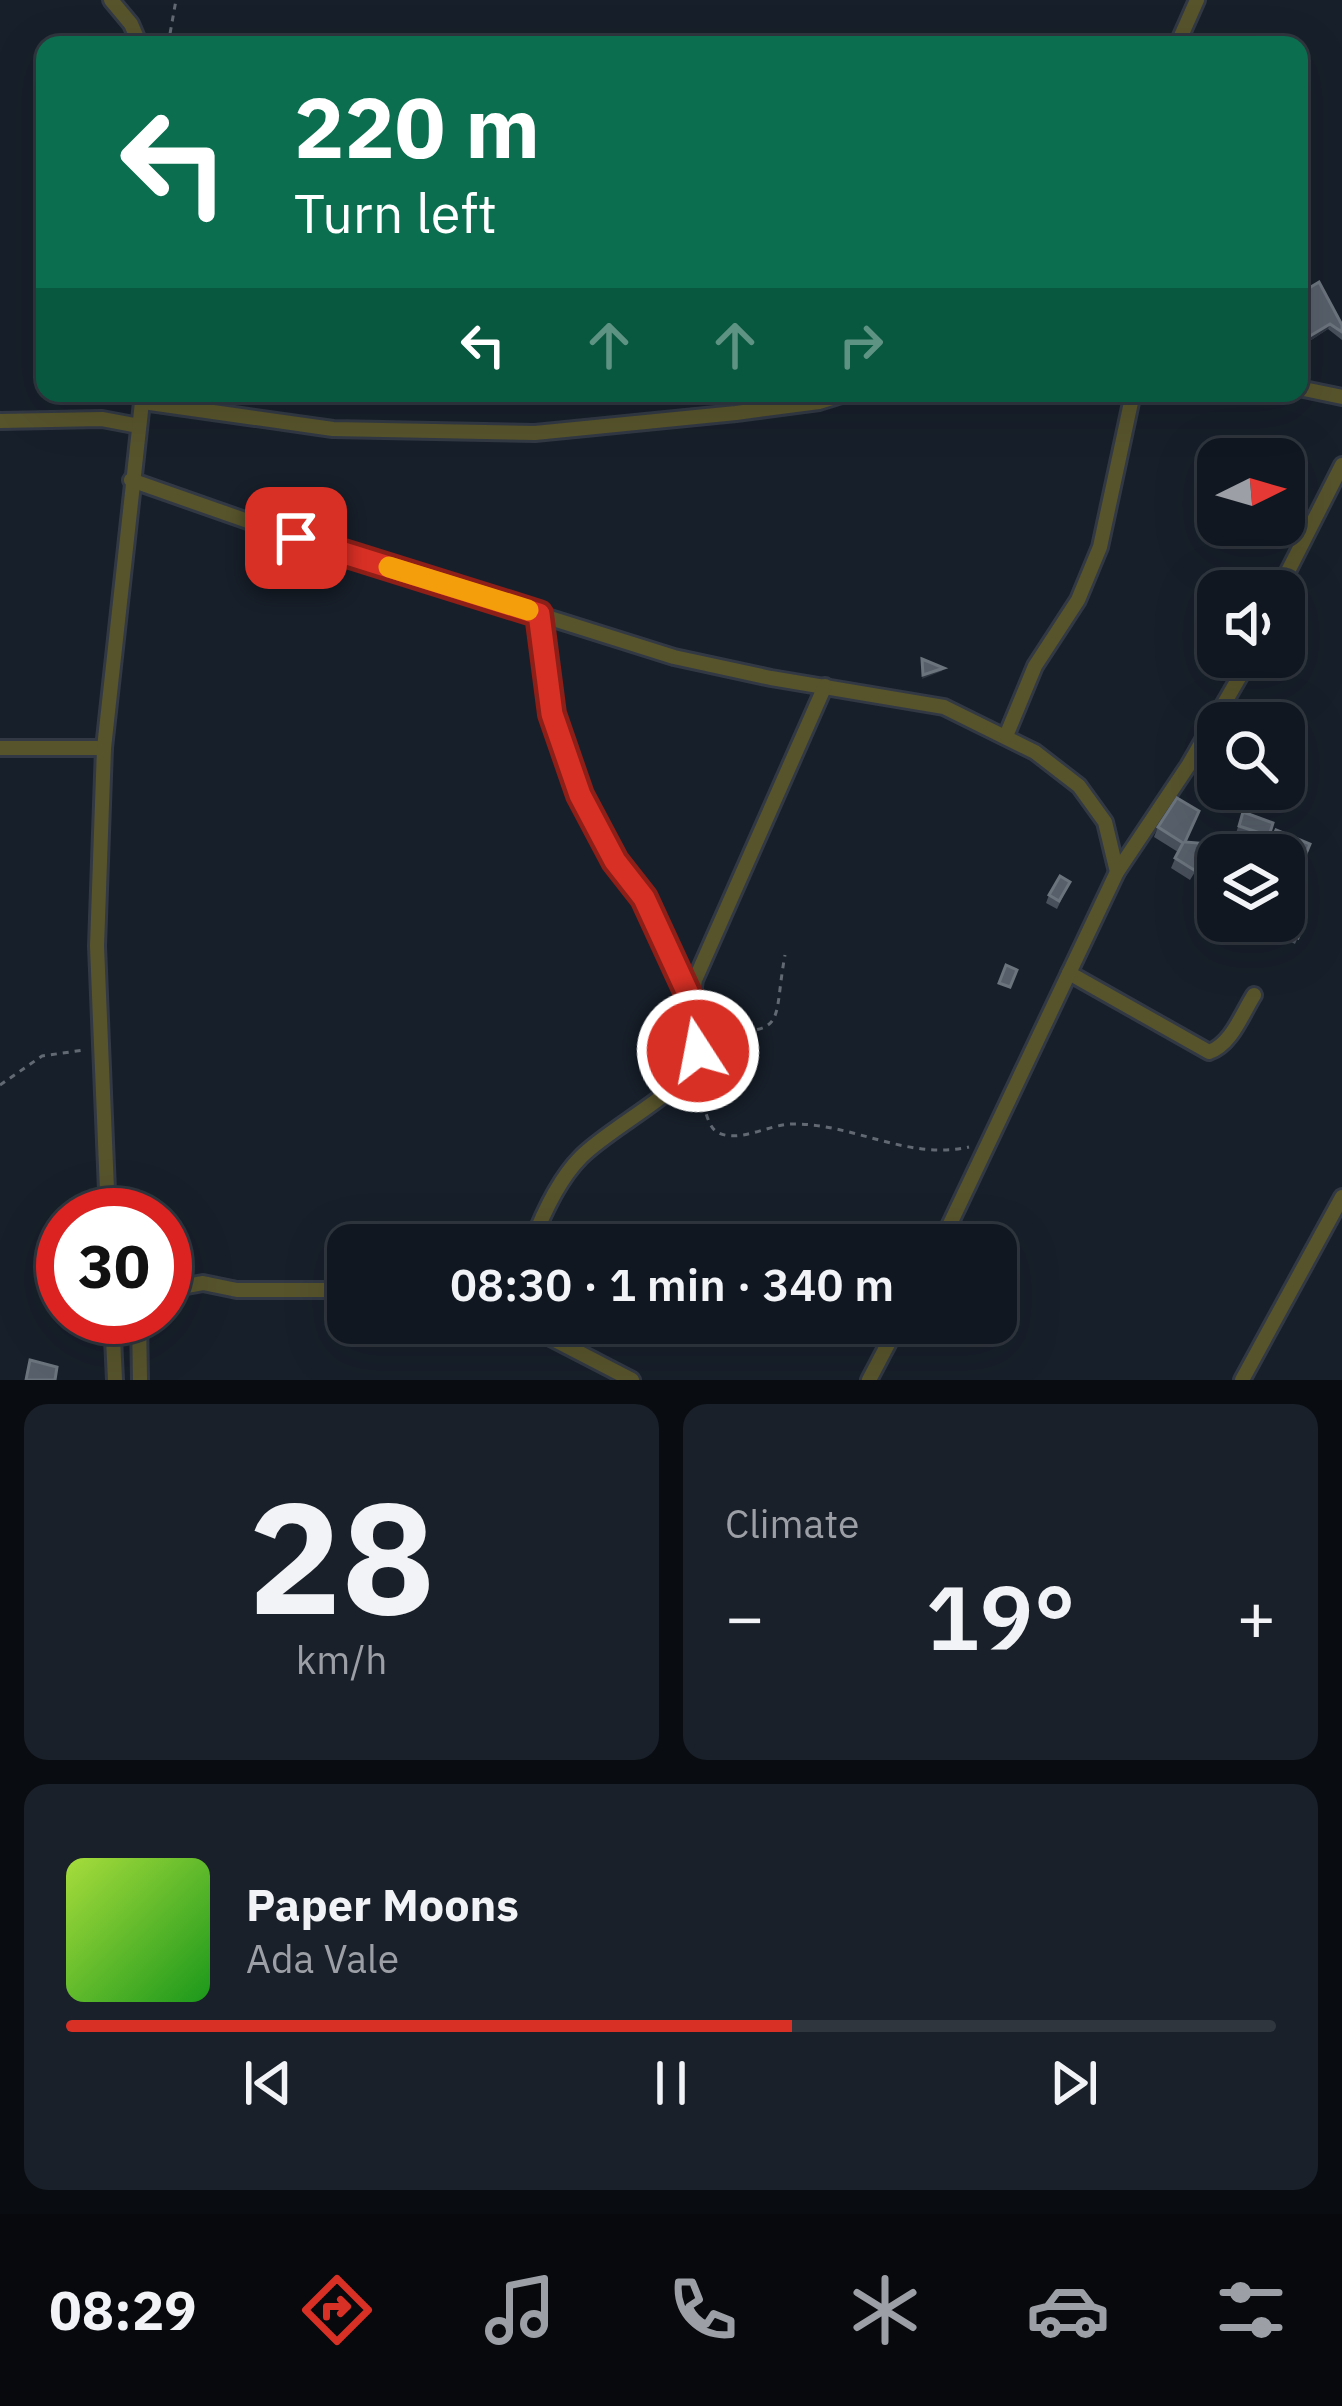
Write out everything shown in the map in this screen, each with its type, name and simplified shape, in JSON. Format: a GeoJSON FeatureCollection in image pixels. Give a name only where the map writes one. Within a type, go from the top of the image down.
{"type":"FeatureCollection","features":[{"type":"Feature","properties":{"kind":"street"},"geometry":{"type":"LineString","coordinates":[[111,0],[136,36]]}},
{"type":"Feature","properties":{"kind":"street"},"geometry":{"type":"LineString","coordinates":[[1181,36],[1197,0]]}},
{"type":"Feature","properties":{"kind":"street"},"geometry":{"type":"LineString","coordinates":[[1308,390],[1342,397]]}},
{"type":"Feature","properties":{"kind":"street"},"geometry":{"type":"LineString","coordinates":[[107,1188],[97,946],[104,748],[130,480],[142,402]]}},
{"type":"Feature","properties":{"kind":"street"},"geometry":{"type":"LineString","coordinates":[[173,402],[333,429],[535,433],[819,402]]}},
{"type":"Feature","properties":{"kind":"street"},"geometry":{"type":"LineString","coordinates":[[1006,736],[1035,666],[1078,600],[1100,547],[1131,402]]}},
{"type":"Feature","properties":{"kind":"street"},"geometry":{"type":"LineString","coordinates":[[0,421],[80,418],[139,426]]}},
{"type":"Feature","properties":{"kind":"street"},"geometry":{"type":"LineString","coordinates":[[1290,570],[1342,465]]}},
{"type":"Feature","properties":{"kind":"street"},"geometry":{"type":"LineString","coordinates":[[130,480],[296,538],[674,657],[944,707],[1035,752],[1079,787],[1105,822],[1117,872]]}},
{"type":"Feature","properties":{"kind":"street"},"geometry":{"type":"LineString","coordinates":[[539,614],[552,714],[580,795],[615,861],[644,898],[691,1000],[697,1030],[694,1064],[578,1160],[541,1224]]}},
{"type":"Feature","properties":{"kind":"street"},"geometry":{"type":"LineString","coordinates":[[950,1224],[1117,872],[1188,766],[1239,678]]}},
{"type":"Feature","properties":{"kind":"street"},"geometry":{"type":"LineString","coordinates":[[691,1000],[703,960],[825,686]]}},
{"type":"Feature","properties":{"kind":"street"},"geometry":{"type":"LineString","coordinates":[[0,748],[104,748]]}},
{"type":"Feature","properties":{"kind":"street"},"geometry":{"type":"LineString","coordinates":[[1070,973],[1209,1052],[1225,1043],[1254,994]]}},
{"type":"Feature","properties":{"kind":"street"},"geometry":{"type":"LineString","coordinates":[[1241,1380],[1342,1197]]}},
{"type":"Feature","properties":{"kind":"street"},"geometry":{"type":"LineString","coordinates":[[192,1285],[327,1289]]}},
{"type":"Feature","properties":{"kind":"street"},"geometry":{"type":"LineString","coordinates":[[113,1344],[115,1380]]}},
{"type":"Feature","properties":{"kind":"street"},"geometry":{"type":"LineString","coordinates":[[139,1344],[140,1380]]}},
{"type":"Feature","properties":{"kind":"street"},"geometry":{"type":"LineString","coordinates":[[563,1344],[632,1380]]}},
{"type":"Feature","properties":{"kind":"street"},"geometry":{"type":"LineString","coordinates":[[869,1380],[888,1344]]}},
{"type":"Feature","properties":{"kind":"path"},"geometry":{"type":"LineString","coordinates":[[170,36],[176,0]]}},
{"type":"Feature","properties":{"kind":"path"},"geometry":{"type":"LineString","coordinates":[[697,1030],[752,1033],[767,1028],[778,1008],[785,955]]}},
{"type":"Feature","properties":{"kind":"path"},"geometry":{"type":"LineString","coordinates":[[0,1085],[42,1056],[101,1051]]}},
{"type":"Feature","properties":{"kind":"path"},"geometry":{"type":"LineString","coordinates":[[694,1064],[711,1126],[718,1133],[734,1136],[772,1125],[807,1124],[940,1152],[988,1142]]}},
{"type":"Feature","properties":{"kind":"building"},"geometry":{"type":"Polygon","coordinates":[[[1319,282],[1342,332],[1330,324],[1308,337],[1308,289],[1319,282]]]}},
{"type":"Feature","properties":{"kind":"building"},"geometry":{"type":"Polygon","coordinates":[[[922,659],[944,668],[923,675],[922,659]]]}},
{"type":"Feature","properties":{"kind":"building"},"geometry":{"type":"Polygon","coordinates":[[[1177,798],[1199,811],[1185,842],[1197,843],[1194,870],[1175,858],[1183,843],[1158,827],[1177,798]]]}},
{"type":"Feature","properties":{"kind":"building"},"geometry":{"type":"Polygon","coordinates":[[[1243,812],[1273,823],[1270,834],[1239,826],[1243,812]]]}},
{"type":"Feature","properties":{"kind":"building"},"geometry":{"type":"Polygon","coordinates":[[[1060,876],[1070,882],[1059,901],[1049,895],[1060,876]]]}},
{"type":"Feature","properties":{"kind":"building"},"geometry":{"type":"Polygon","coordinates":[[[1006,965],[1017,970],[1010,987],[999,983],[1006,965]]]}},
{"type":"Feature","properties":{"kind":"building"},"geometry":{"type":"Polygon","coordinates":[[[30,1360],[57,1367],[55,1380],[26,1380],[30,1360]]]}},
{"type":"Feature","properties":{"kind":"slow traffic"},"geometry":{"type":"LineString","coordinates":[[389,567],[528,610]]}},
{"type":"Feature","properties":{"kind":"route"},"geometry":{"type":"LineString","coordinates":[[296,538],[539,614],[552,714],[580,795],[615,861],[644,898],[691,1000],[698,1051]]}}]}
